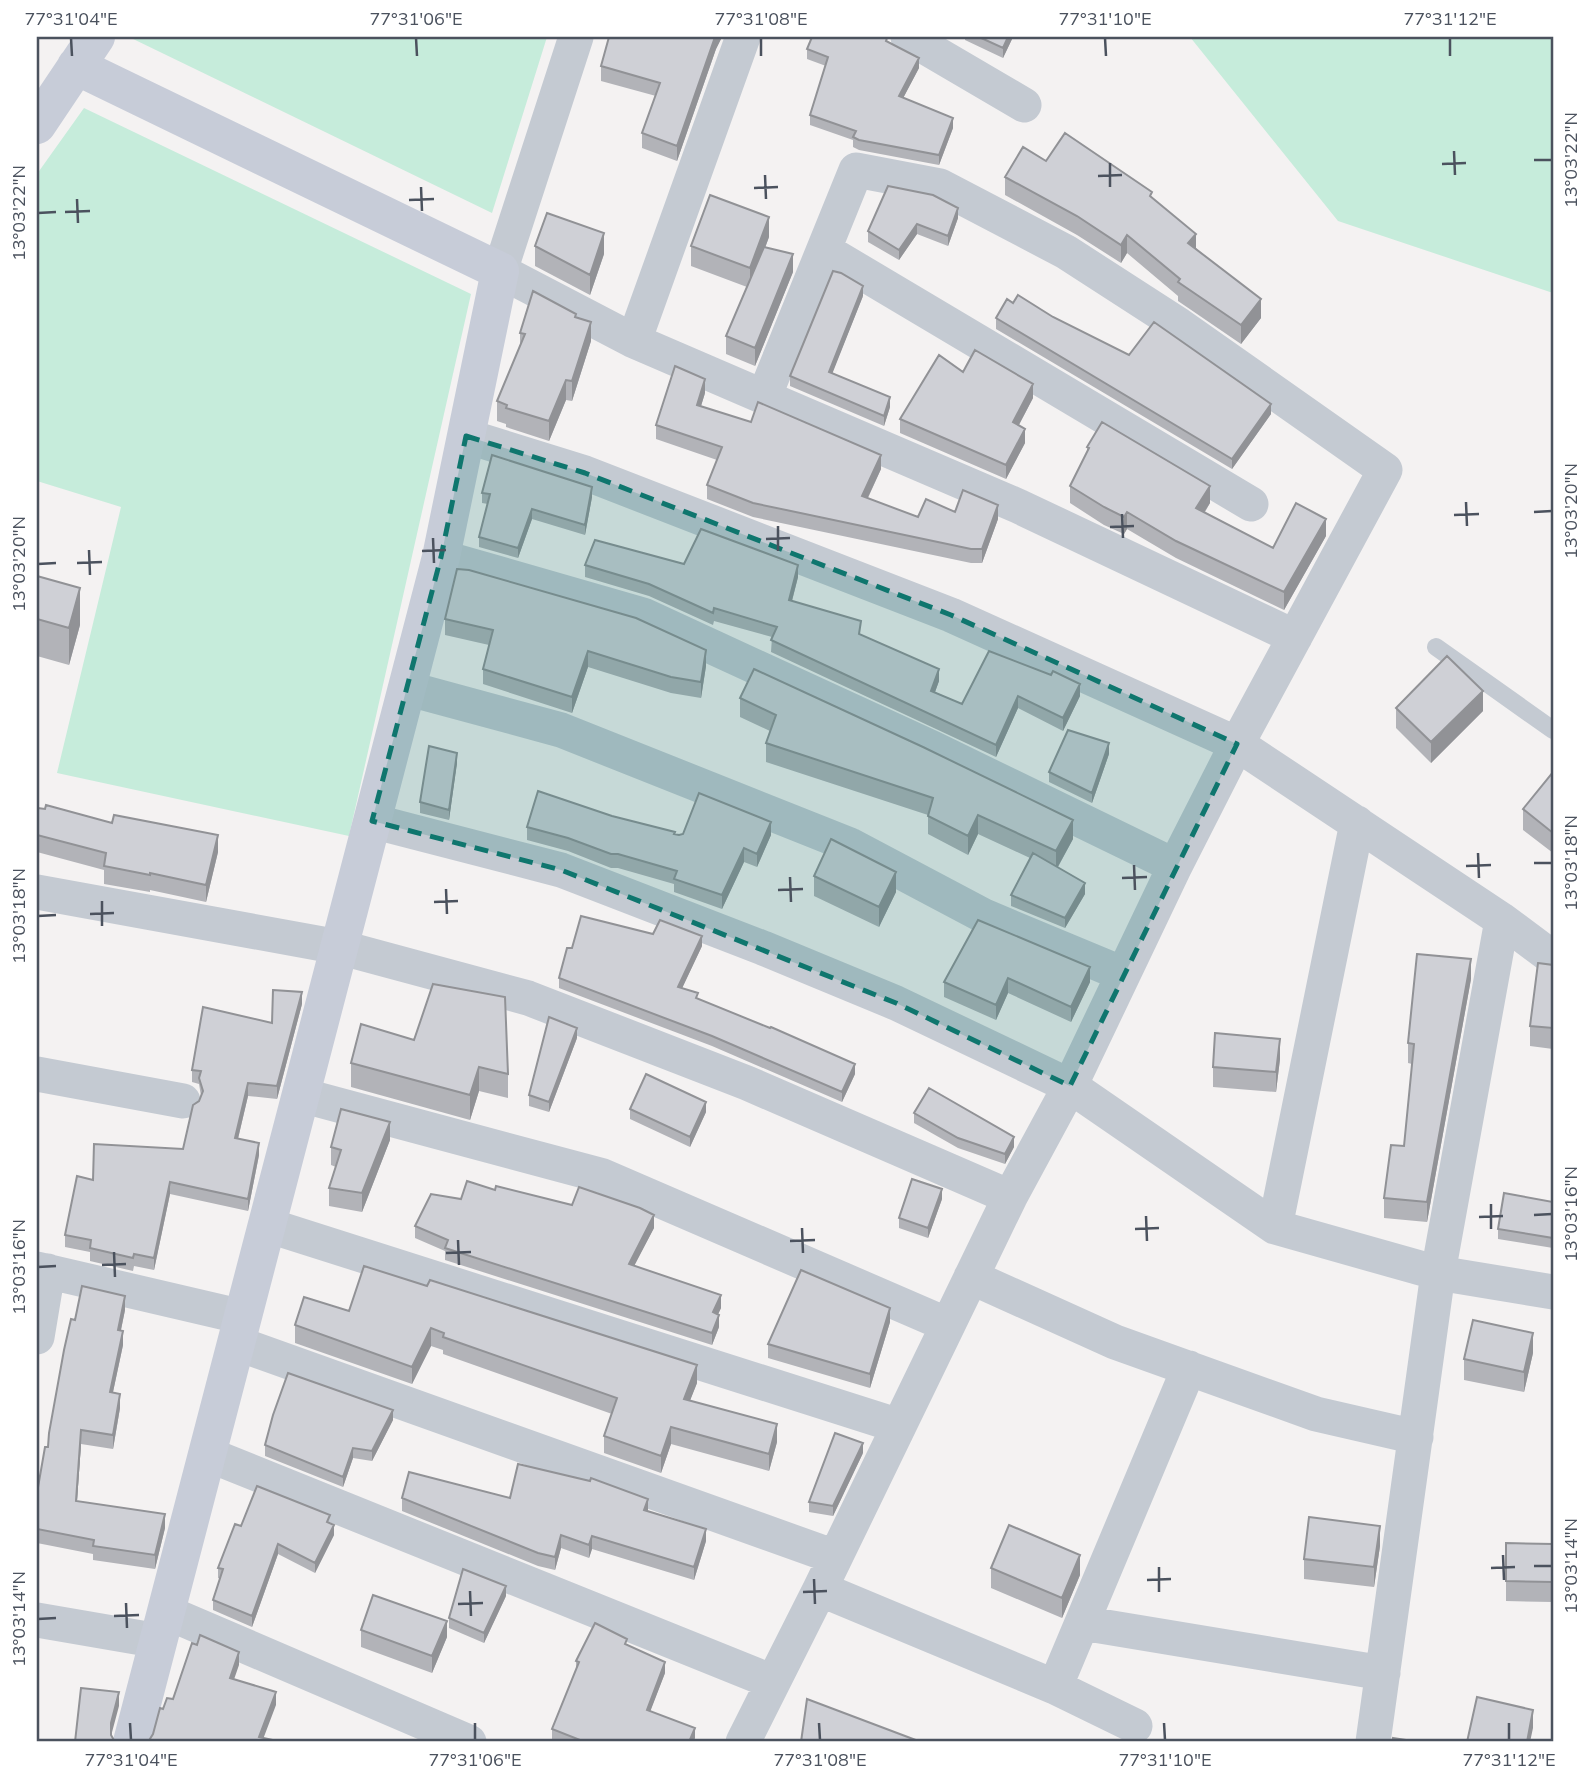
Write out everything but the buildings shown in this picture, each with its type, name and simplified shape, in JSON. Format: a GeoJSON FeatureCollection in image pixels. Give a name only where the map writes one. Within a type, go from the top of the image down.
{"type":"FeatureCollection","features":[{"type":"Feature","properties":{"kind":"street"},"geometry":{"type":"LineString","coordinates":[[132,1742],[441,557],[500,271],[576,37]]}},
{"type":"Feature","properties":{"kind":"street"},"geometry":{"type":"LineString","coordinates":[[634,341],[743,37]]}},
{"type":"Feature","properties":{"kind":"street"},"geometry":{"type":"LineString","coordinates":[[908,37],[1024,105]]}},
{"type":"Feature","properties":{"kind":"street"},"geometry":{"type":"LineString","coordinates":[[37,125],[86,52],[634,341],[1018,506],[1295,637]]}},
{"type":"Feature","properties":{"kind":"street"},"geometry":{"type":"LineString","coordinates":[[743,1742],[1010,1197],[1070,1086],[1175,866],[1237,744],[1385,470],[1180,325],[1066,252],[940,186],[856,170],[764,397]]}},
{"type":"Feature","properties":{"kind":"street"},"geometry":{"type":"LineString","coordinates":[[824,250],[1251,504]]}},
{"type":"Feature","properties":{"kind":"street"},"geometry":{"type":"LineString","coordinates":[[466,436],[585,473],[951,615],[1237,744],[1502,920],[1553,958]]}},
{"type":"Feature","properties":{"kind":"street"},"geometry":{"type":"LineString","coordinates":[[441,557],[643,615],[932,748],[1175,866]]}},
{"type":"Feature","properties":{"kind":"street"},"geometry":{"type":"LineString","coordinates":[[406,688],[561,730],[838,840],[984,916],[1123,974]]}},
{"type":"Feature","properties":{"kind":"street"},"geometry":{"type":"LineString","coordinates":[[372,821],[561,870],[896,1003],[1070,1086],[1275,1227],[1438,1273],[1553,1292]]}},
{"type":"Feature","properties":{"kind":"street"},"geometry":{"type":"LineString","coordinates":[[1275,1227],[1357,823]]}},
{"type":"Feature","properties":{"kind":"street"},"geometry":{"type":"LineString","coordinates":[[37,892],[339,947],[528,999],[747,1083],[1010,1197]]}},
{"type":"Feature","properties":{"kind":"street"},"geometry":{"type":"LineString","coordinates":[[1373,1742],[1438,1273],[1502,920]]}},
{"type":"Feature","properties":{"kind":"street"},"geometry":{"type":"LineString","coordinates":[[37,1074],[183,1101]]}},
{"type":"Feature","properties":{"kind":"street"},"geometry":{"type":"LineString","coordinates":[[301,1095],[603,1176],[948,1325]]}},
{"type":"Feature","properties":{"kind":"street"},"geometry":{"type":"LineString","coordinates":[[267,1225],[899,1426]]}},
{"type":"Feature","properties":{"kind":"street"},"geometry":{"type":"LineString","coordinates":[[37,1337],[42,1270],[239,1330],[835,1557]]}},
{"type":"Feature","properties":{"kind":"street"},"geometry":{"type":"LineString","coordinates":[[971,1277],[1115,1342],[1316,1415],[1416,1437]]}},
{"type":"Feature","properties":{"kind":"street"},"geometry":{"type":"LineString","coordinates":[[1055,1688],[1189,1368]]}},
{"type":"Feature","properties":{"kind":"street"},"geometry":{"type":"LineString","coordinates":[[207,1454],[773,1682]]}},
{"type":"Feature","properties":{"kind":"street"},"geometry":{"type":"LineString","coordinates":[[820,1589],[1055,1688],[1135,1726]]}},
{"type":"Feature","properties":{"kind":"street"},"geometry":{"type":"LineString","coordinates":[[37,1620],[162,1627],[469,1742]]}},
{"type":"Feature","properties":{"kind":"street"},"geometry":{"type":"LineString","coordinates":[[1082,1623],[1383,1673]]}},
{"type":"Feature","properties":{"kind":"lane"},"geometry":{"type":"LineString","coordinates":[[1436,647],[1553,730]]}},
{"type":"Feature","properties":{"kind":"highlighted area"},"geometry":{"type":"Polygon","coordinates":[[[466,436],[585,473],[951,615],[1237,744],[1070,1086],[896,1003],[561,870],[372,821],[441,557],[466,436]]]}},
{"type":"Feature","properties":{"kind":"green space"},"geometry":{"type":"Polygon","coordinates":[[[129,37],[547,37],[492,213],[129,37]]]}},
{"type":"Feature","properties":{"kind":"green space"},"geometry":{"type":"Polygon","coordinates":[[[1190,37],[1553,37],[1553,293],[1338,221],[1190,37]]]}},
{"type":"Feature","properties":{"kind":"green space"},"geometry":{"type":"Polygon","coordinates":[[[84,108],[471,294],[349,836],[57,773],[121,507],[37,481],[37,174],[84,108]]]}}]}
